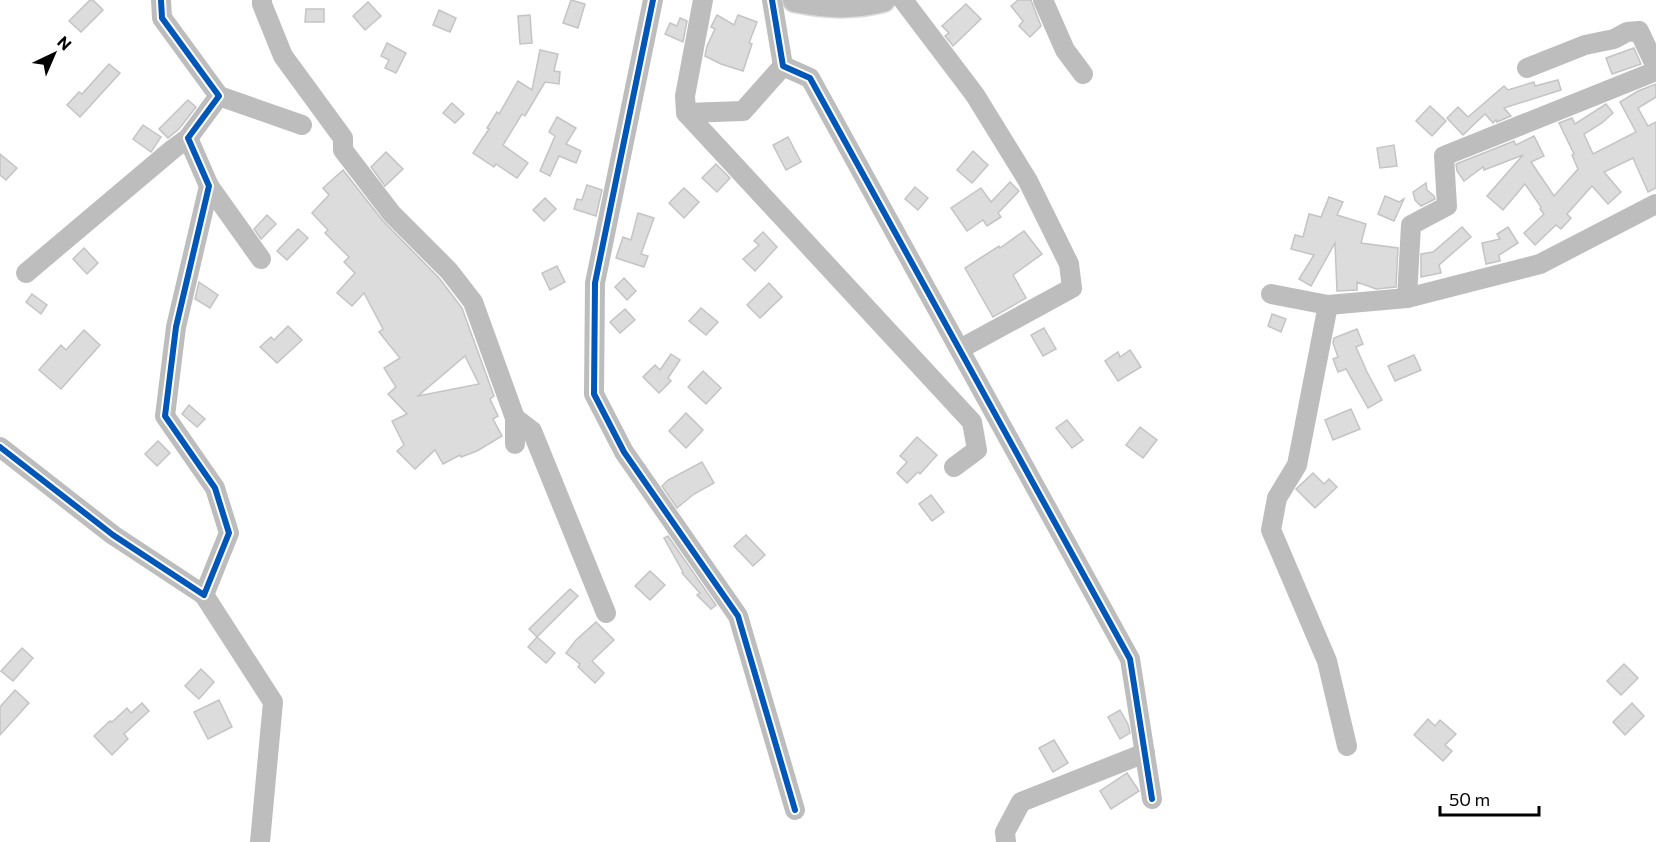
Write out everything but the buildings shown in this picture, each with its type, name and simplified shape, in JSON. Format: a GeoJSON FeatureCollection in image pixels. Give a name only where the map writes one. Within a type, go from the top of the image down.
{"type":"FeatureCollection","features":[{"type":"Feature","properties":{"kind":"main road"},"geometry":{"type":"LineString","coordinates":[[795,0],[818,4],[861,5],[883,0]]}},
{"type":"Feature","properties":{"kind":"street"},"geometry":{"type":"LineString","coordinates":[[161,0],[162,18],[219,96],[302,125]]}},
{"type":"Feature","properties":{"kind":"street"},"geometry":{"type":"LineString","coordinates":[[262,0],[283,56],[343,138],[343,150],[392,214],[449,271],[473,302],[515,418],[515,444]]}},
{"type":"Feature","properties":{"kind":"street"},"geometry":{"type":"LineString","coordinates":[[653,0],[595,283],[594,394],[624,452],[738,616],[795,810]]}},
{"type":"Feature","properties":{"kind":"street"},"geometry":{"type":"LineString","coordinates":[[703,0],[685,96],[686,113],[972,422],[977,450],[954,467]]}},
{"type":"Feature","properties":{"kind":"street"},"geometry":{"type":"LineString","coordinates":[[772,0],[783,66]]}},
{"type":"Feature","properties":{"kind":"street"},"geometry":{"type":"LineString","coordinates":[[903,0],[975,95],[1028,181],[1069,264],[1072,288],[960,349]]}},
{"type":"Feature","properties":{"kind":"street"},"geometry":{"type":"LineString","coordinates":[[1043,0],[1065,50],[1083,74]]}},
{"type":"Feature","properties":{"kind":"street"},"geometry":{"type":"LineString","coordinates":[[1407,298],[1411,225],[1448,206],[1444,156],[1656,69],[1639,32],[1627,32],[1614,39],[1585,45],[1527,68]]}},
{"type":"Feature","properties":{"kind":"street"},"geometry":{"type":"LineString","coordinates":[[686,113],[743,111],[783,66]]}},
{"type":"Feature","properties":{"kind":"street"},"geometry":{"type":"LineString","coordinates":[[783,66],[810,78],[1130,659],[1152,799]]}},
{"type":"Feature","properties":{"kind":"street"},"geometry":{"type":"LineString","coordinates":[[26,273],[188,138],[219,96]]}},
{"type":"Feature","properties":{"kind":"street"},"geometry":{"type":"LineString","coordinates":[[188,138],[209,186],[261,259]]}},
{"type":"Feature","properties":{"kind":"street"},"geometry":{"type":"LineString","coordinates":[[204,595],[229,533],[215,488],[165,416],[176,327],[209,186]]}},
{"type":"Feature","properties":{"kind":"street"},"geometry":{"type":"LineString","coordinates":[[1271,294],[1328,305],[1407,298],[1540,264],[1656,204]]}},
{"type":"Feature","properties":{"kind":"street"},"geometry":{"type":"LineString","coordinates":[[1328,305],[1297,465],[1277,498],[1271,530],[1327,661],[1347,746]]}},
{"type":"Feature","properties":{"kind":"street"},"geometry":{"type":"LineString","coordinates":[[515,418],[532,431],[606,613]]}},
{"type":"Feature","properties":{"kind":"street"},"geometry":{"type":"LineString","coordinates":[[0,447],[112,535],[204,595],[273,702],[260,842]]}},
{"type":"Feature","properties":{"kind":"street"},"geometry":{"type":"LineString","coordinates":[[1005,842],[1005,832],[1021,802],[1144,753]]}},
{"type":"Feature","properties":{"kind":"cycle path"},"geometry":{"type":"LineString","coordinates":[[0,447],[113,535],[204,595],[229,533],[215,488],[165,416],[176,327],[209,186],[188,138],[219,96],[162,18],[161,0]]}},
{"type":"Feature","properties":{"kind":"cycle path"},"geometry":{"type":"LineString","coordinates":[[653,0],[595,283],[594,394],[624,452],[738,616],[795,810]]}},
{"type":"Feature","properties":{"kind":"cycle path"},"geometry":{"type":"LineString","coordinates":[[772,0],[783,66],[810,78],[1130,659],[1152,799]]}}]}
